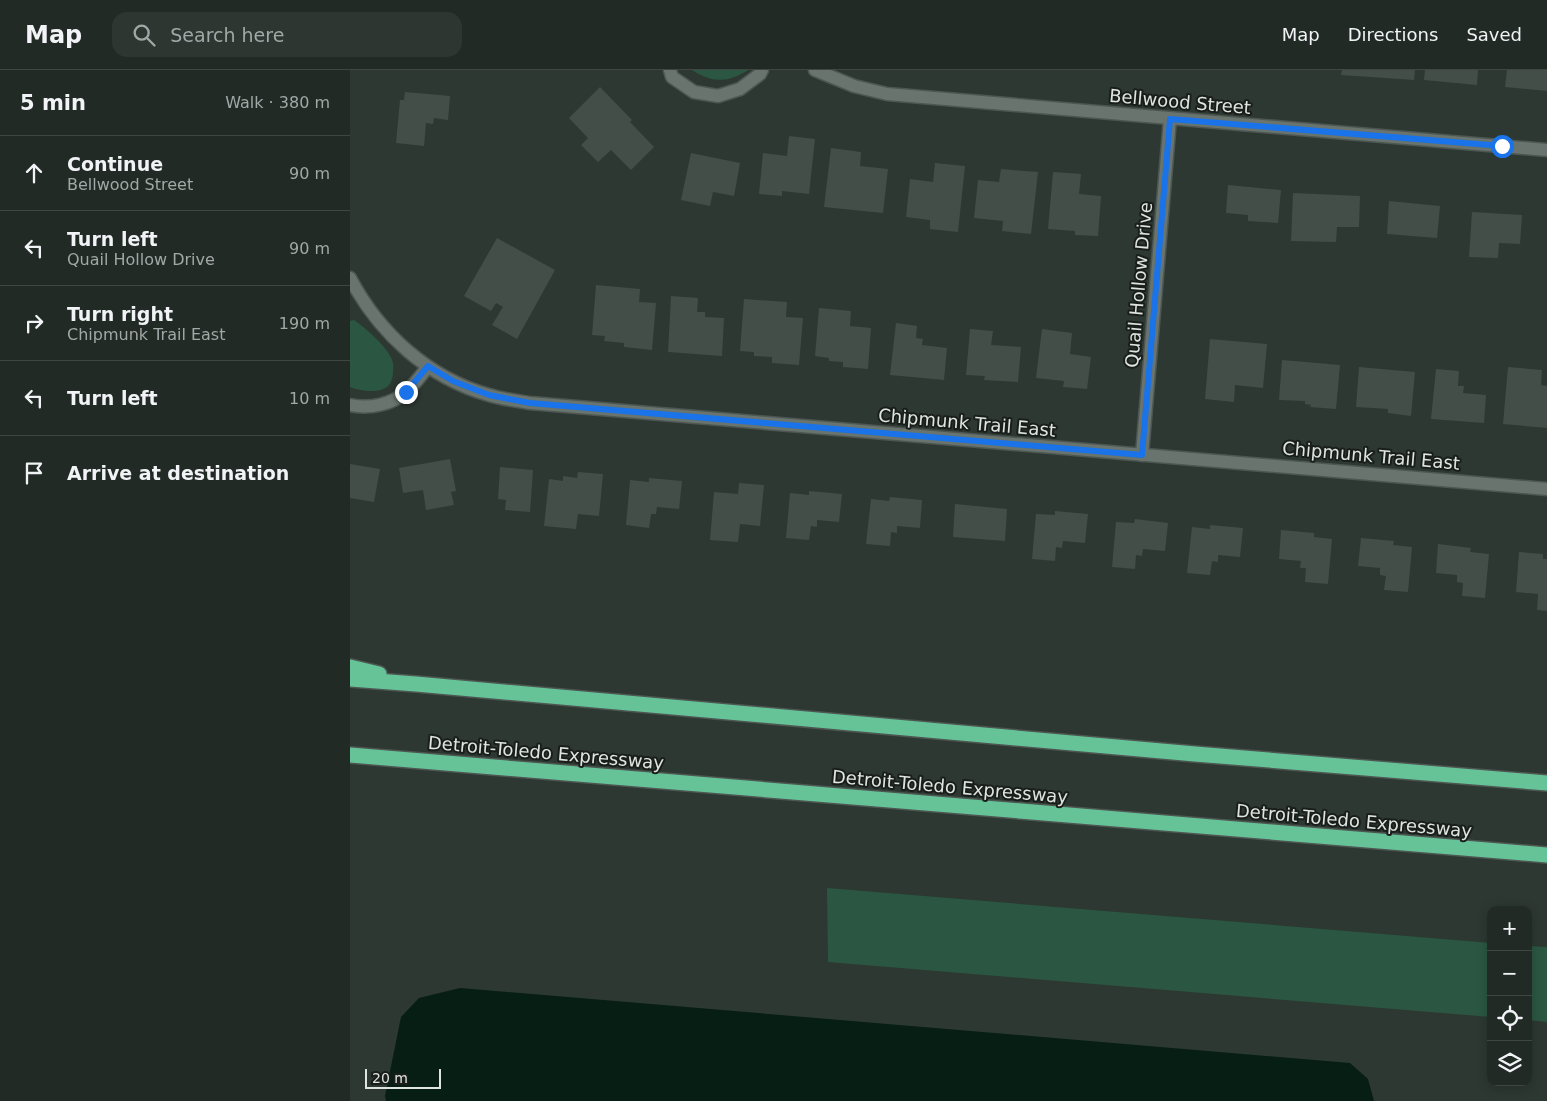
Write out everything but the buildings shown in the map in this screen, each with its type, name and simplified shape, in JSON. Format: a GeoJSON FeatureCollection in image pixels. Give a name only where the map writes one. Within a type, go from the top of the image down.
{"type":"FeatureCollection","features":[{"type":"Feature","properties":{"kind":"highway"},"geometry":{"type":"LineString","coordinates":[[350,667],[416,684]]}},
{"type":"Feature","properties":{"kind":"highway"},"geometry":{"type":"LineString","coordinates":[[350,680],[416,684],[1196,754],[1547,783]]}},
{"type":"Feature","properties":{"kind":"highway","name":"Detroit-Toledo Expressway"},"geometry":{"type":"LineString","coordinates":[[350,755],[1547,855]]}},
{"type":"Feature","properties":{"kind":"street"},"geometry":{"type":"LineString","coordinates":[[670,70],[672,77],[694,92],[718,96],[740,89],[760,74],[762,70]]}},
{"type":"Feature","properties":{"kind":"street","name":"Bellwood Street"},"geometry":{"type":"LineString","coordinates":[[815,70],[854,86],[887,94],[1547,150]]}},
{"type":"Feature","properties":{"kind":"street","name":"Quail Hollow Drive"},"geometry":{"type":"LineString","coordinates":[[1142,455],[1170,119]]}},
{"type":"Feature","properties":{"kind":"street","name":"Chipmunk Trail East"},"geometry":{"type":"LineString","coordinates":[[350,278],[354,296],[399,344],[420,361],[453,381],[489,395],[530,403],[1547,489]]}},
{"type":"Feature","properties":{"kind":"street"},"geometry":{"type":"LineString","coordinates":[[350,405],[363,407],[386,403],[406,392],[428,366]]}},
{"type":"Feature","properties":{"kind":"green space"},"geometry":{"type":"Polygon","coordinates":[[[692,70],[748,70],[734,77],[720,80],[706,77],[692,70]]]}},
{"type":"Feature","properties":{"kind":"green space"},"geometry":{"type":"Polygon","coordinates":[[[354,320],[379,342],[392,359],[392,379],[384,389],[369,391],[350,387],[350,321],[354,320]]]}},
{"type":"Feature","properties":{"kind":"green space"},"geometry":{"type":"Polygon","coordinates":[[[827,888],[1487,943],[1487,1017],[828,962],[827,888]]]}},
{"type":"Feature","properties":{"kind":"green space"},"geometry":{"type":"Polygon","coordinates":[[[1532,946],[1547,947],[1547,1022],[1532,1020],[1532,946]]]}},
{"type":"Feature","properties":{"kind":"shaded area"},"geometry":{"type":"Polygon","coordinates":[[[460,988],[1350,1063],[1368,1079],[1374,1101],[386,1101],[385,1096],[401,1017],[419,998],[460,988]]]}},
{"type":"Feature","properties":{"kind":"route"},"geometry":{"type":"LineString","coordinates":[[406,392],[428,366],[453,381],[489,395],[530,403],[1142,455],[1170,119],[1502,146]]}}]}
